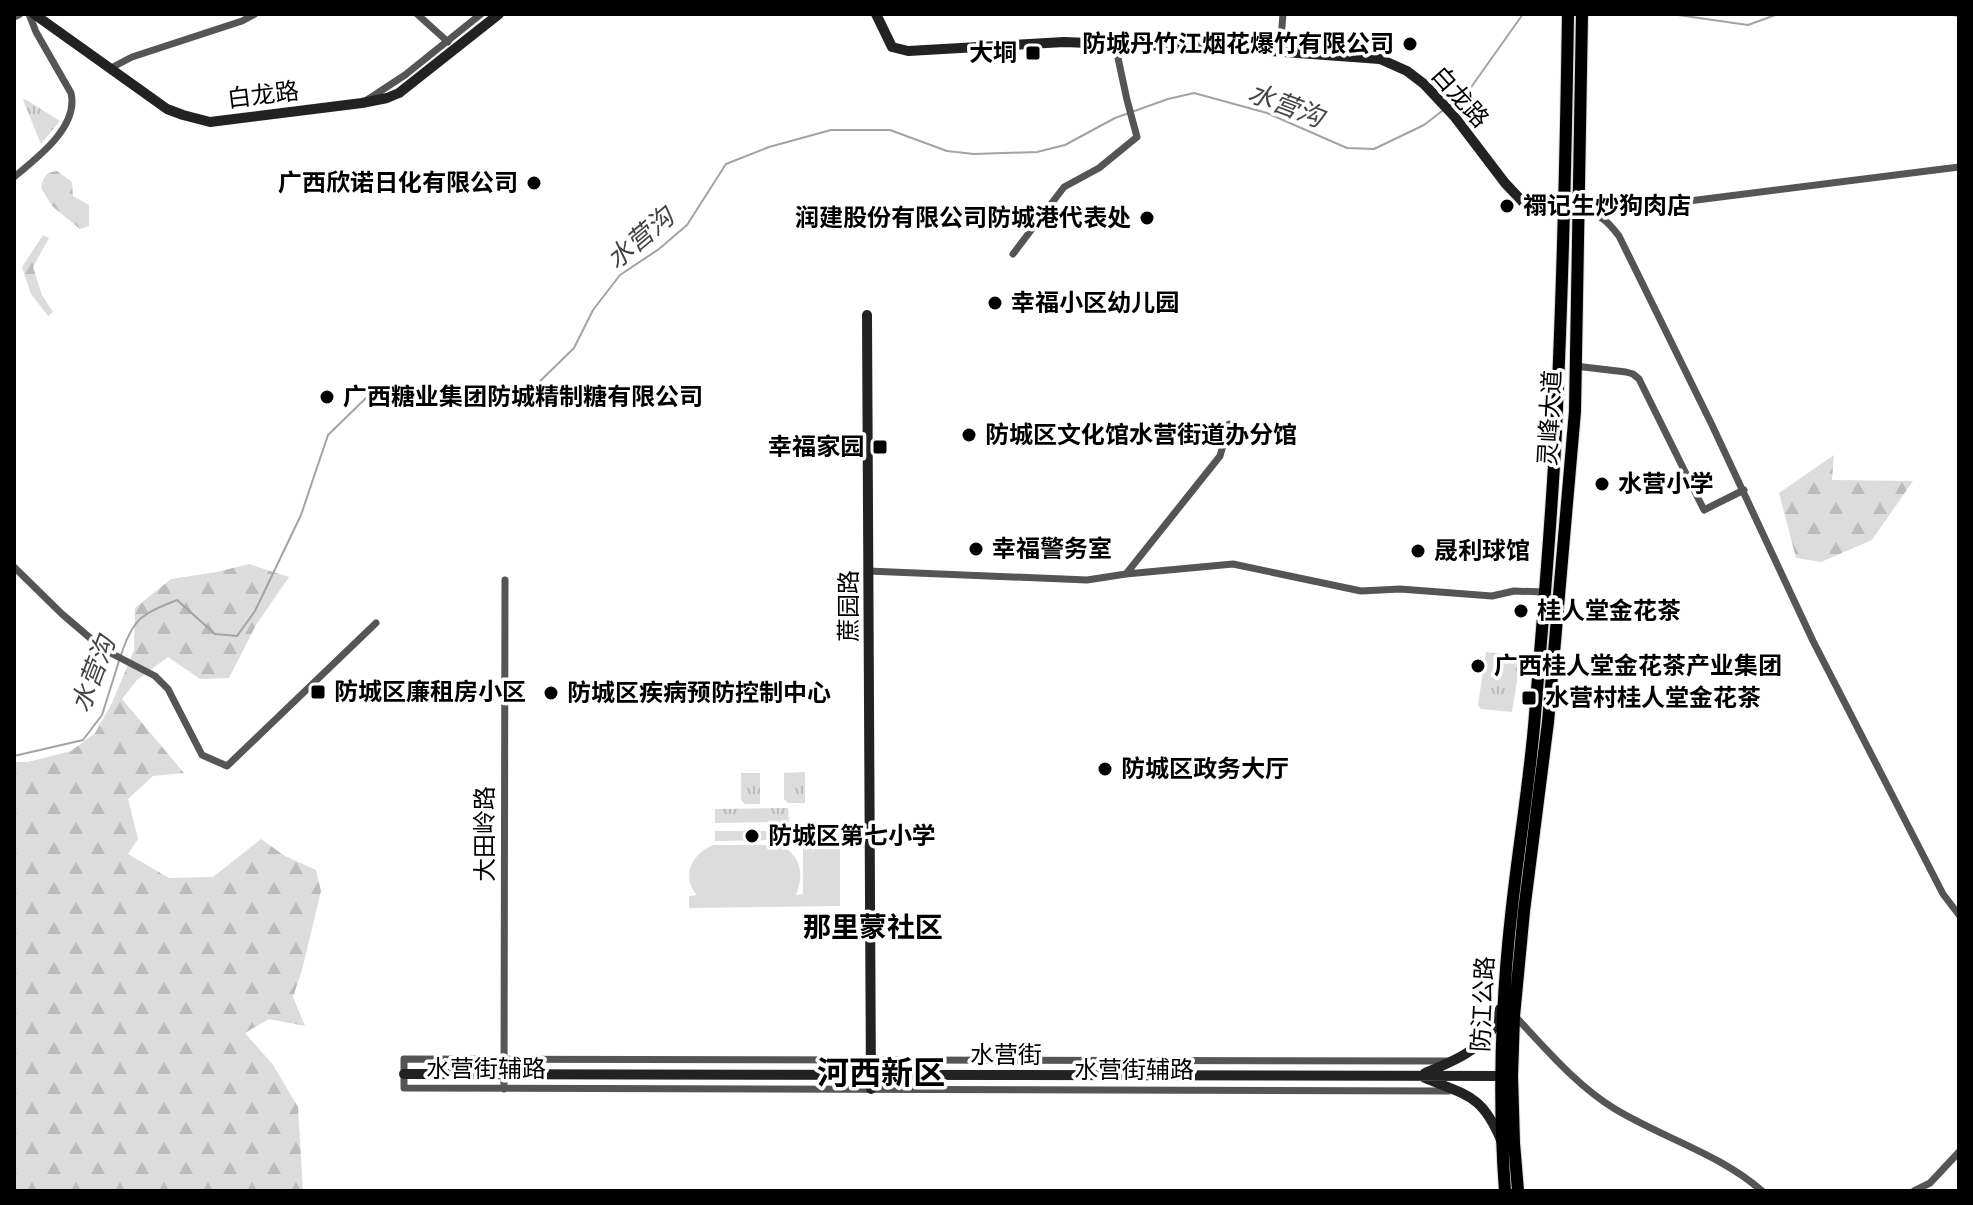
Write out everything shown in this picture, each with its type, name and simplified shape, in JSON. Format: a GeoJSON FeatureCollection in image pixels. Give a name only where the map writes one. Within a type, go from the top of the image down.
{"type":"FeatureCollection","features":[{"type":"Feature","properties":{"kind":"main road","name":"灵峰大道"},"geometry":{"type":"LineString","coordinates":[[1529,822],[1557,410],[1568,14]]}},
{"type":"Feature","properties":{"kind":"main road","name":"灵峰大道"},"geometry":{"type":"LineString","coordinates":[[1529,822],[1548,722],[1575,411],[1582,14]]}},
{"type":"Feature","properties":{"kind":"main road","name":"防江公路"},"geometry":{"type":"LineString","coordinates":[[1518,1191],[1506,1076],[1504,997],[1512,908],[1529,822]]}},
{"type":"Feature","properties":{"kind":"main road","name":"防江公路"},"geometry":{"type":"LineString","coordinates":[[1505,1191],[1502,1142],[1506,1076],[1514,1016],[1529,822]]}},
{"type":"Feature","properties":{"kind":"street"},"geometry":{"type":"LineString","coordinates":[[14,17],[20,14]]}},
{"type":"Feature","properties":{"kind":"street"},"geometry":{"type":"LineString","coordinates":[[14,177],[39,155],[67,123],[74,104],[71,93],[36,32],[32,14]]}},
{"type":"Feature","properties":{"kind":"street","name":"白龙路"},"geometry":{"type":"LineString","coordinates":[[32,14],[167,109],[210,122],[387,98],[399,93],[452,45],[499,14]]}},
{"type":"Feature","properties":{"kind":"street"},"geometry":{"type":"LineString","coordinates":[[111,68],[132,57],[255,14]]}},
{"type":"Feature","properties":{"kind":"street"},"geometry":{"type":"LineString","coordinates":[[417,14],[452,45],[481,14]]}},
{"type":"Feature","properties":{"kind":"street","name":"白龙路"},"geometry":{"type":"LineString","coordinates":[[876,14],[892,47],[908,51],[1064,42],[1280,51],[1380,59],[1407,71],[1431,92],[1523,202],[1538,209],[1579,211]]}},
{"type":"Feature","properties":{"kind":"street"},"geometry":{"type":"LineString","coordinates":[[1280,51],[1283,14]]}},
{"type":"Feature","properties":{"kind":"street"},"geometry":{"type":"LineString","coordinates":[[1013,254],[1064,187],[1099,168],[1137,137],[1115,44]]}},
{"type":"Feature","properties":{"kind":"street"},"geometry":{"type":"LineString","coordinates":[[1579,211],[1594,213],[1959,167]]}},
{"type":"Feature","properties":{"kind":"street"},"geometry":{"type":"LineString","coordinates":[[1594,213],[1608,221],[1619,236],[1744,490],[1813,641],[1943,894],[1959,915]]}},
{"type":"Feature","properties":{"kind":"street","name":"蔗园路"},"geometry":{"type":"LineString","coordinates":[[867,315],[871,1089]]}},
{"type":"Feature","properties":{"kind":"street"},"geometry":{"type":"LineString","coordinates":[[1575,366],[1626,372],[1639,379],[1704,510],[1744,490]]}},
{"type":"Feature","properties":{"kind":"street"},"geometry":{"type":"LineString","coordinates":[[1126,574],[1220,456],[1229,424]]}},
{"type":"Feature","properties":{"kind":"street"},"geometry":{"type":"LineString","coordinates":[[868,571],[1087,580],[1233,564],[1361,591],[1400,589],[1492,596],[1514,591],[1545,592]]}},
{"type":"Feature","properties":{"kind":"street"},"geometry":{"type":"LineString","coordinates":[[14,567],[103,649],[155,676],[168,689],[202,755],[227,766],[376,623]]}},
{"type":"Feature","properties":{"kind":"street","name":"大田岭路"},"geometry":{"type":"LineString","coordinates":[[504,1089],[505,580]]}},
{"type":"Feature","properties":{"kind":"street"},"geometry":{"type":"LineString","coordinates":[[1419,1076],[1454,1061],[1484,1040],[1495,1026],[1504,997]]}},
{"type":"Feature","properties":{"kind":"street"},"geometry":{"type":"LineString","coordinates":[[1514,1016],[1602,1101],[1734,1171],[1762,1191]]}},
{"type":"Feature","properties":{"kind":"street","name":"水营街辅路"},"geometry":{"type":"LineString","coordinates":[[1454,1061],[404,1059],[404,1088],[1455,1091]]}},
{"type":"Feature","properties":{"kind":"street","name":"水营街"},"geometry":{"type":"LineString","coordinates":[[404,1074],[1506,1076]]}},
{"type":"Feature","properties":{"kind":"street"},"geometry":{"type":"LineString","coordinates":[[1419,1076],[1470,1096],[1482,1105],[1502,1142]]}},
{"type":"Feature","properties":{"kind":"street"},"geometry":{"type":"LineString","coordinates":[[1914,1191],[1930,1183],[1959,1152]]}},
{"type":"Feature","properties":{"kind":"green space"},"geometry":{"type":"Polygon","coordinates":[[[23,100],[60,121],[41,144],[23,100]]]}},
{"type":"Feature","properties":{"kind":"green space"},"geometry":{"type":"Polygon","coordinates":[[[57,171],[72,182],[73,196],[89,205],[89,226],[80,229],[52,206],[41,188],[45,176],[57,171]]]}},
{"type":"Feature","properties":{"kind":"green space"},"geometry":{"type":"Polygon","coordinates":[[[43,235],[49,238],[33,267],[42,295],[53,312],[48,316],[31,294],[22,267],[43,235]]]}},
{"type":"Feature","properties":{"kind":"green space"},"geometry":{"type":"Polygon","coordinates":[[[1834,455],[1832,480],[1913,481],[1872,540],[1821,562],[1796,558],[1779,493],[1834,455]]]}},
{"type":"Feature","properties":{"kind":"green space"},"geometry":{"type":"Polygon","coordinates":[[[249,564],[289,577],[256,625],[229,678],[200,679],[168,657],[137,680],[122,699],[184,773],[153,776],[128,799],[138,839],[128,854],[169,878],[213,877],[261,839],[285,856],[316,870],[321,891],[293,997],[305,1026],[269,1019],[245,1033],[273,1065],[298,1107],[303,1191],[14,1191],[14,762],[28,762],[71,751],[95,733],[112,703],[134,650],[135,608],[171,579],[249,564]]]}},
{"type":"Feature","properties":{"kind":"green space"},"geometry":{"type":"Polygon","coordinates":[[[1486,652],[1521,656],[1512,712],[1481,709],[1478,705],[1486,652]]]}},
{"type":"Feature","properties":{"kind":"green space"},"geometry":{"type":"Polygon","coordinates":[[[805,772],[805,803],[788,803],[784,799],[784,773],[805,772]]]}},
{"type":"Feature","properties":{"kind":"green space"},"geometry":{"type":"Polygon","coordinates":[[[741,773],[760,773],[760,804],[745,804],[741,800],[741,773]]]}},
{"type":"Feature","properties":{"kind":"green space"},"geometry":{"type":"Polygon","coordinates":[[[788,808],[789,822],[715,823],[715,809],[788,808]]]}},
{"type":"Feature","properties":{"kind":"green space"},"geometry":{"type":"Polygon","coordinates":[[[715,831],[789,831],[789,840],[715,841],[715,831]]]}},
{"type":"Feature","properties":{"kind":"green space"},"geometry":{"type":"Polygon","coordinates":[[[713,845],[780,845],[787,849],[799,867],[796,895],[803,894],[803,848],[840,848],[840,906],[689,908],[689,896],[697,895],[690,881],[691,867],[699,854],[713,845]]]}},
{"type":"Feature","properties":{"kind":"waterway","name":"水营沟"},"geometry":{"type":"LineString","coordinates":[[1451,105],[1467,93],[1523,14]]}},
{"type":"Feature","properties":{"kind":"waterway","name":"水营沟"},"geometry":{"type":"LineString","coordinates":[[1671,14],[1748,25],[1778,14]]}},
{"type":"Feature","properties":{"kind":"waterway","name":"水营沟"},"geometry":{"type":"LineString","coordinates":[[1945,14],[1959,16]]}},
{"type":"Feature","properties":{"kind":"waterway","name":"水营沟"},"geometry":{"type":"LineString","coordinates":[[121,655],[140,619],[177,600],[215,634],[237,636],[255,611],[301,515],[328,435],[366,398],[395,390],[452,405],[529,392],[574,348],[593,310],[620,275],[659,249],[687,225],[726,164],[769,147],[831,130],[890,130],[947,151],[974,154],[1037,152],[1065,145],[1115,118],[1194,93],[1267,113],[1347,148],[1374,149],[1424,125],[1442,111]]}},
{"type":"Feature","properties":{"kind":"waterway","name":"水营沟"},"geometry":{"type":"LineString","coordinates":[[14,756],[83,740],[102,715],[119,661]]}},
{"type":"Feature","properties":{"kind":"place","name":"防城丹竹江烟花爆竹有限公司"},"geometry":{"type":"Point","coordinates":[1410,44]}},
{"type":"Feature","properties":{"kind":"place","name":"大垌"},"geometry":{"type":"Point","coordinates":[1033,53]}},
{"type":"Feature","properties":{"kind":"place","name":"广西欣诺日化有限公司"},"geometry":{"type":"Point","coordinates":[534,183]}},
{"type":"Feature","properties":{"kind":"place","name":"禤记生炒狗肉店"},"geometry":{"type":"Point","coordinates":[1507,206]}},
{"type":"Feature","properties":{"kind":"place","name":"润建股份有限公司防城港代表处"},"geometry":{"type":"Point","coordinates":[1147,218]}},
{"type":"Feature","properties":{"kind":"place","name":"幸福小区幼儿园"},"geometry":{"type":"Point","coordinates":[995,303]}},
{"type":"Feature","properties":{"kind":"place","name":"广西糖业集团防城精制糖有限公司"},"geometry":{"type":"Point","coordinates":[327,397]}},
{"type":"Feature","properties":{"kind":"place","name":"防城区文化馆水营街道办分馆"},"geometry":{"type":"Point","coordinates":[969,435]}},
{"type":"Feature","properties":{"kind":"place","name":"幸福家园"},"geometry":{"type":"Point","coordinates":[880,447]}},
{"type":"Feature","properties":{"kind":"place","name":"水营小学"},"geometry":{"type":"Point","coordinates":[1602,484]}},
{"type":"Feature","properties":{"kind":"place","name":"幸福警务室"},"geometry":{"type":"Point","coordinates":[976,549]}},
{"type":"Feature","properties":{"kind":"place","name":"晟利球馆"},"geometry":{"type":"Point","coordinates":[1418,551]}},
{"type":"Feature","properties":{"kind":"place","name":"桂人堂金花茶"},"geometry":{"type":"Point","coordinates":[1521,611]}},
{"type":"Feature","properties":{"kind":"place","name":"广西桂人堂金花茶产业集团"},"geometry":{"type":"Point","coordinates":[1478,666]}},
{"type":"Feature","properties":{"kind":"place","name":"防城区廉租房小区"},"geometry":{"type":"Point","coordinates":[318,692]}},
{"type":"Feature","properties":{"kind":"place","name":"防城区疾病预防控制中心"},"geometry":{"type":"Point","coordinates":[551,693]}},
{"type":"Feature","properties":{"kind":"place","name":"水营村桂人堂金花茶"},"geometry":{"type":"Point","coordinates":[1529,698]}},
{"type":"Feature","properties":{"kind":"place","name":"防城区政务大厅"},"geometry":{"type":"Point","coordinates":[1105,769]}},
{"type":"Feature","properties":{"kind":"place","name":"防城区第七小学"},"geometry":{"type":"Point","coordinates":[752,836]}},
{"type":"Feature","properties":{"kind":"district","name":"那里蒙社区"},"geometry":{"type":"Point","coordinates":[873,927]}},
{"type":"Feature","properties":{"kind":"district","name":"河西新区"},"geometry":{"type":"Point","coordinates":[881,1073]}}]}
